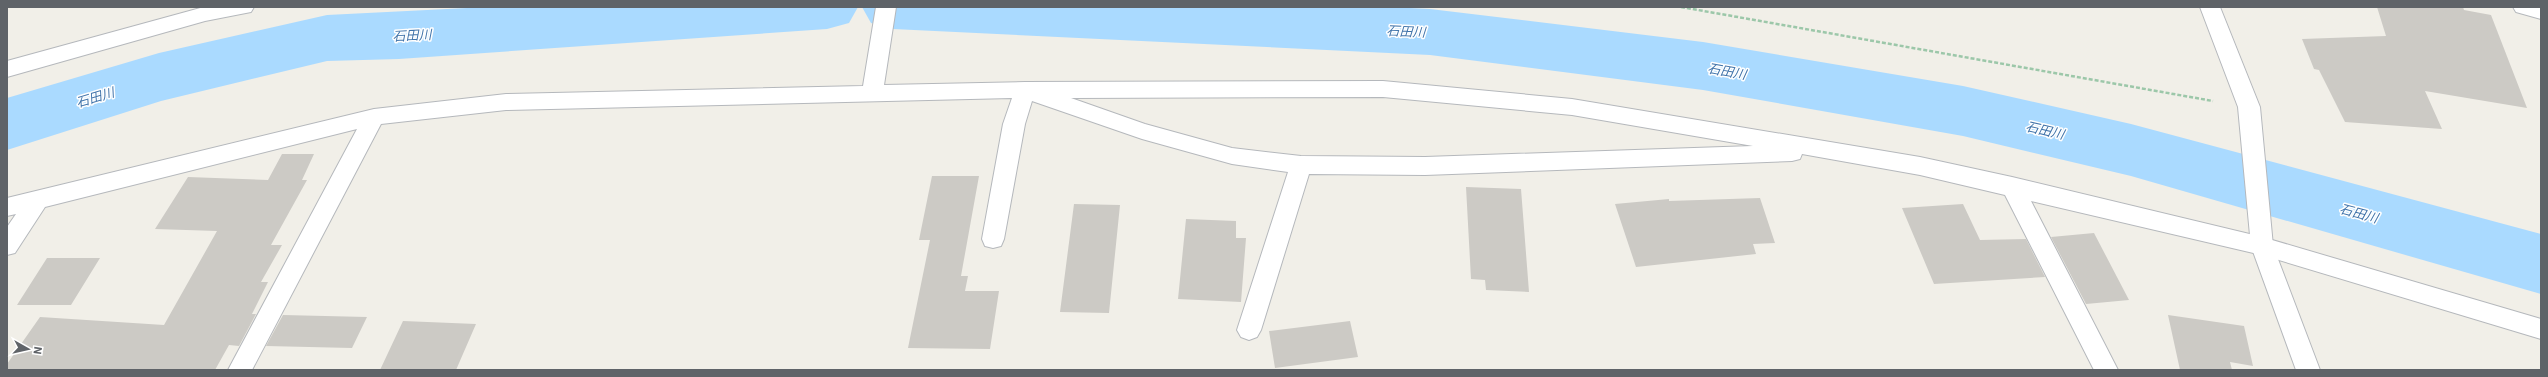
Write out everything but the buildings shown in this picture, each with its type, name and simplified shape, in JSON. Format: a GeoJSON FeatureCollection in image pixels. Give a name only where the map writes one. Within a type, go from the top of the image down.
{"type":"FeatureCollection","features":[{"type":"Feature","properties":{"kind":"street"},"geometry":{"type":"LineString","coordinates":[[7,69],[205,14],[244,7]]}},
{"type":"Feature","properties":{"kind":"street"},"geometry":{"type":"LineString","coordinates":[[873,85],[886,7]]}},
{"type":"Feature","properties":{"kind":"street"},"geometry":{"type":"LineString","coordinates":[[2210,7],[2250,114],[2261,236],[2308,370]]}},
{"type":"Feature","properties":{"kind":"street"},"geometry":{"type":"LineString","coordinates":[[2523,7],[2541,12]]}},
{"type":"Feature","properties":{"kind":"street"},"geometry":{"type":"LineString","coordinates":[[7,207],[374,117],[506,102],[873,85],[1025,90],[1383,89],[1572,107],[1836,151],[1920,166],[2261,236],[2541,329]]}},
{"type":"Feature","properties":{"kind":"street"},"geometry":{"type":"LineString","coordinates":[[1025,90],[1142,131],[1232,156],[1301,165],[1425,166],[1656,160],[1836,151]]}},
{"type":"Feature","properties":{"kind":"street"},"geometry":{"type":"LineString","coordinates":[[993,239],[1014,124],[1025,90]]}},
{"type":"Feature","properties":{"kind":"street"},"geometry":{"type":"LineString","coordinates":[[240,370],[374,117]]}},
{"type":"Feature","properties":{"kind":"street"},"geometry":{"type":"LineString","coordinates":[[1249,330],[1301,165]]}},
{"type":"Feature","properties":{"kind":"street"},"geometry":{"type":"LineString","coordinates":[[2012,186],[2106,370]]}},
{"type":"Feature","properties":{"kind":"street"},"geometry":{"type":"LineString","coordinates":[[7,246],[38,199]]}},
{"type":"Feature","properties":{"kind":"path"},"geometry":{"type":"LineString","coordinates":[[1681,7],[2250,114]]}},
{"type":"Feature","properties":{"kind":"waterway","name":"石田川"},"geometry":{"type":"LineString","coordinates":[[7,124],[159,77],[327,38],[399,36],[827,7]]}},
{"type":"Feature","properties":{"kind":"waterway","name":"石田川"},"geometry":{"type":"LineString","coordinates":[[893,7],[1430,32],[1703,66],[1963,111],[2131,150],[2541,264]]}}]}
